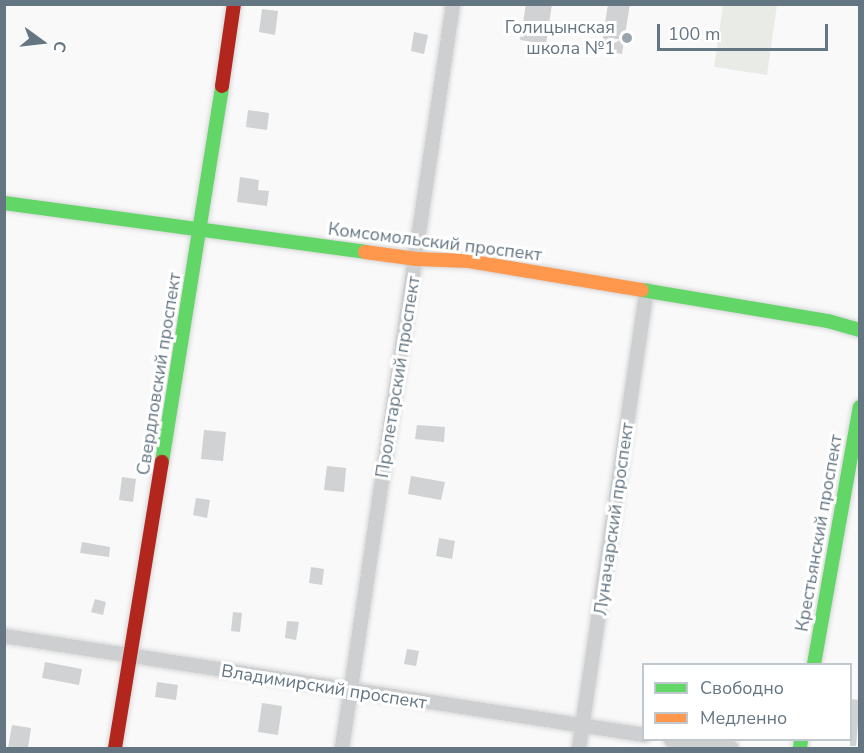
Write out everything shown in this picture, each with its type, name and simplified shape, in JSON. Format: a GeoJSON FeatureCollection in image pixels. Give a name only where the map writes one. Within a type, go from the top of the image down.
{"type":"FeatureCollection","features":[{"type":"Feature","properties":{"kind":"street","name":"Свердловский проспект"},"geometry":{"type":"LineString","coordinates":[[115,748],[200,232],[234,4]]}},
{"type":"Feature","properties":{"kind":"street","name":"Пролетарский проспект"},"geometry":{"type":"LineString","coordinates":[[342,748],[417,259],[453,4]]}},
{"type":"Feature","properties":{"kind":"street","name":"Комсомольский проспект"},"geometry":{"type":"LineString","coordinates":[[4,203],[200,232],[417,259],[468,261],[828,321],[860,330]]}},
{"type":"Feature","properties":{"kind":"street","name":"Луначарский проспект"},"geometry":{"type":"LineString","coordinates":[[579,748],[647,290]]}},
{"type":"Feature","properties":{"kind":"street","name":"Крестьянский проспект"},"geometry":{"type":"LineString","coordinates":[[814,663],[860,407]]}},
{"type":"Feature","properties":{"kind":"street","name":"Владимирский проспект"},"geometry":{"type":"LineString","coordinates":[[4,636],[350,692],[642,735]]}},
{"type":"Feature","properties":{"kind":"street"},"geometry":{"type":"LineString","coordinates":[[678,741],[731,748]]}},
{"type":"Feature","properties":{"kind":"shaded area"},"geometry":{"type":"Polygon","coordinates":[[[723,5],[777,5],[767,75],[714,67],[723,5]]]}},
{"type":"Feature","properties":{"kind":"building"},"geometry":{"type":"Polygon","coordinates":[[[526,4],[552,4],[546,44],[520,40],[526,4]]]}},
{"type":"Feature","properties":{"kind":"building"},"geometry":{"type":"Polygon","coordinates":[[[608,4],[630,4],[622,54],[601,51],[608,4]]]}},
{"type":"Feature","properties":{"kind":"building"},"geometry":{"type":"Polygon","coordinates":[[[262,9],[278,11],[275,35],[259,32],[262,9]]]}},
{"type":"Feature","properties":{"kind":"building"},"geometry":{"type":"Polygon","coordinates":[[[414,32],[428,35],[424,54],[411,51],[414,32]]]}},
{"type":"Feature","properties":{"kind":"building"},"geometry":{"type":"Polygon","coordinates":[[[248,110],[269,113],[267,130],[246,127],[248,110]]]}},
{"type":"Feature","properties":{"kind":"building"},"geometry":{"type":"Polygon","coordinates":[[[240,177],[259,180],[258,190],[269,191],[267,206],[237,202],[240,177]]]}},
{"type":"Feature","properties":{"kind":"building"},"geometry":{"type":"Polygon","coordinates":[[[417,425],[445,427],[444,442],[415,439],[417,425]]]}},
{"type":"Feature","properties":{"kind":"building"},"geometry":{"type":"Polygon","coordinates":[[[204,430],[226,432],[223,461],[201,459],[204,430]]]}},
{"type":"Feature","properties":{"kind":"building"},"geometry":{"type":"Polygon","coordinates":[[[327,466],[346,468],[344,492],[324,490],[327,466]]]}},
{"type":"Feature","properties":{"kind":"building"},"geometry":{"type":"Polygon","coordinates":[[[411,476],[445,482],[441,500],[408,494],[411,476]]]}},
{"type":"Feature","properties":{"kind":"building"},"geometry":{"type":"Polygon","coordinates":[[[122,477],[136,479],[133,502],[119,500],[122,477]]]}},
{"type":"Feature","properties":{"kind":"building"},"geometry":{"type":"Polygon","coordinates":[[[196,498],[210,500],[207,518],[193,515],[196,498]]]}},
{"type":"Feature","properties":{"kind":"building"},"geometry":{"type":"Polygon","coordinates":[[[439,538],[455,541],[452,559],[436,556],[439,538]]]}},
{"type":"Feature","properties":{"kind":"building"},"geometry":{"type":"Polygon","coordinates":[[[82,542],[110,547],[109,557],[80,553],[82,542]]]}},
{"type":"Feature","properties":{"kind":"building"},"geometry":{"type":"Polygon","coordinates":[[[311,567],[324,569],[322,585],[309,583],[311,567]]]}},
{"type":"Feature","properties":{"kind":"building"},"geometry":{"type":"Polygon","coordinates":[[[95,599],[106,602],[103,615],[91,612],[95,599]]]}},
{"type":"Feature","properties":{"kind":"building"},"geometry":{"type":"Polygon","coordinates":[[[233,612],[242,613],[240,632],[231,631],[233,612]]]}},
{"type":"Feature","properties":{"kind":"building"},"geometry":{"type":"Polygon","coordinates":[[[287,621],[299,622],[296,640],[285,638],[287,621]]]}},
{"type":"Feature","properties":{"kind":"building"},"geometry":{"type":"Polygon","coordinates":[[[407,649],[419,651],[416,666],[404,664],[407,649]]]}},
{"type":"Feature","properties":{"kind":"building"},"geometry":{"type":"Polygon","coordinates":[[[45,662],[82,669],[79,685],[42,678],[45,662]]]}},
{"type":"Feature","properties":{"kind":"building"},"geometry":{"type":"Polygon","coordinates":[[[157,682],[178,685],[176,700],[155,697],[157,682]]]}},
{"type":"Feature","properties":{"kind":"building"},"geometry":{"type":"Polygon","coordinates":[[[852,699],[860,700],[856,746],[850,746],[852,699]]]}},
{"type":"Feature","properties":{"kind":"building"},"geometry":{"type":"Polygon","coordinates":[[[262,703],[282,706],[278,735],[258,732],[262,703]]]}},
{"type":"Feature","properties":{"kind":"building"},"geometry":{"type":"Polygon","coordinates":[[[12,725],[31,728],[28,748],[8,748],[12,725]]]}},
{"type":"Feature","properties":{"kind":"traffic: fast"},"geometry":{"type":"LineString","coordinates":[[162,462],[222,86]]}},
{"type":"Feature","properties":{"kind":"traffic: fast"},"geometry":{"type":"LineString","coordinates":[[4,203],[365,252]]}},
{"type":"Feature","properties":{"kind":"traffic: fast"},"geometry":{"type":"LineString","coordinates":[[642,290],[828,321],[860,330]]}},
{"type":"Feature","properties":{"kind":"traffic: fast"},"geometry":{"type":"LineString","coordinates":[[814,663],[860,407]]}},
{"type":"Feature","properties":{"kind":"traffic: fast"},"geometry":{"type":"LineString","coordinates":[[800,748],[801,741]]}},
{"type":"Feature","properties":{"kind":"traffic: slow"},"geometry":{"type":"LineString","coordinates":[[365,252],[417,259],[468,261],[642,290]]}},
{"type":"Feature","properties":{"kind":"traffic: jam"},"geometry":{"type":"LineString","coordinates":[[222,86],[234,4]]}},
{"type":"Feature","properties":{"kind":"traffic: jam"},"geometry":{"type":"LineString","coordinates":[[115,748],[162,462]]}},
{"type":"Feature","properties":{"kind":"place","name":"Голицынская школа №1"},"geometry":{"type":"Point","coordinates":[627,38]}}]}
